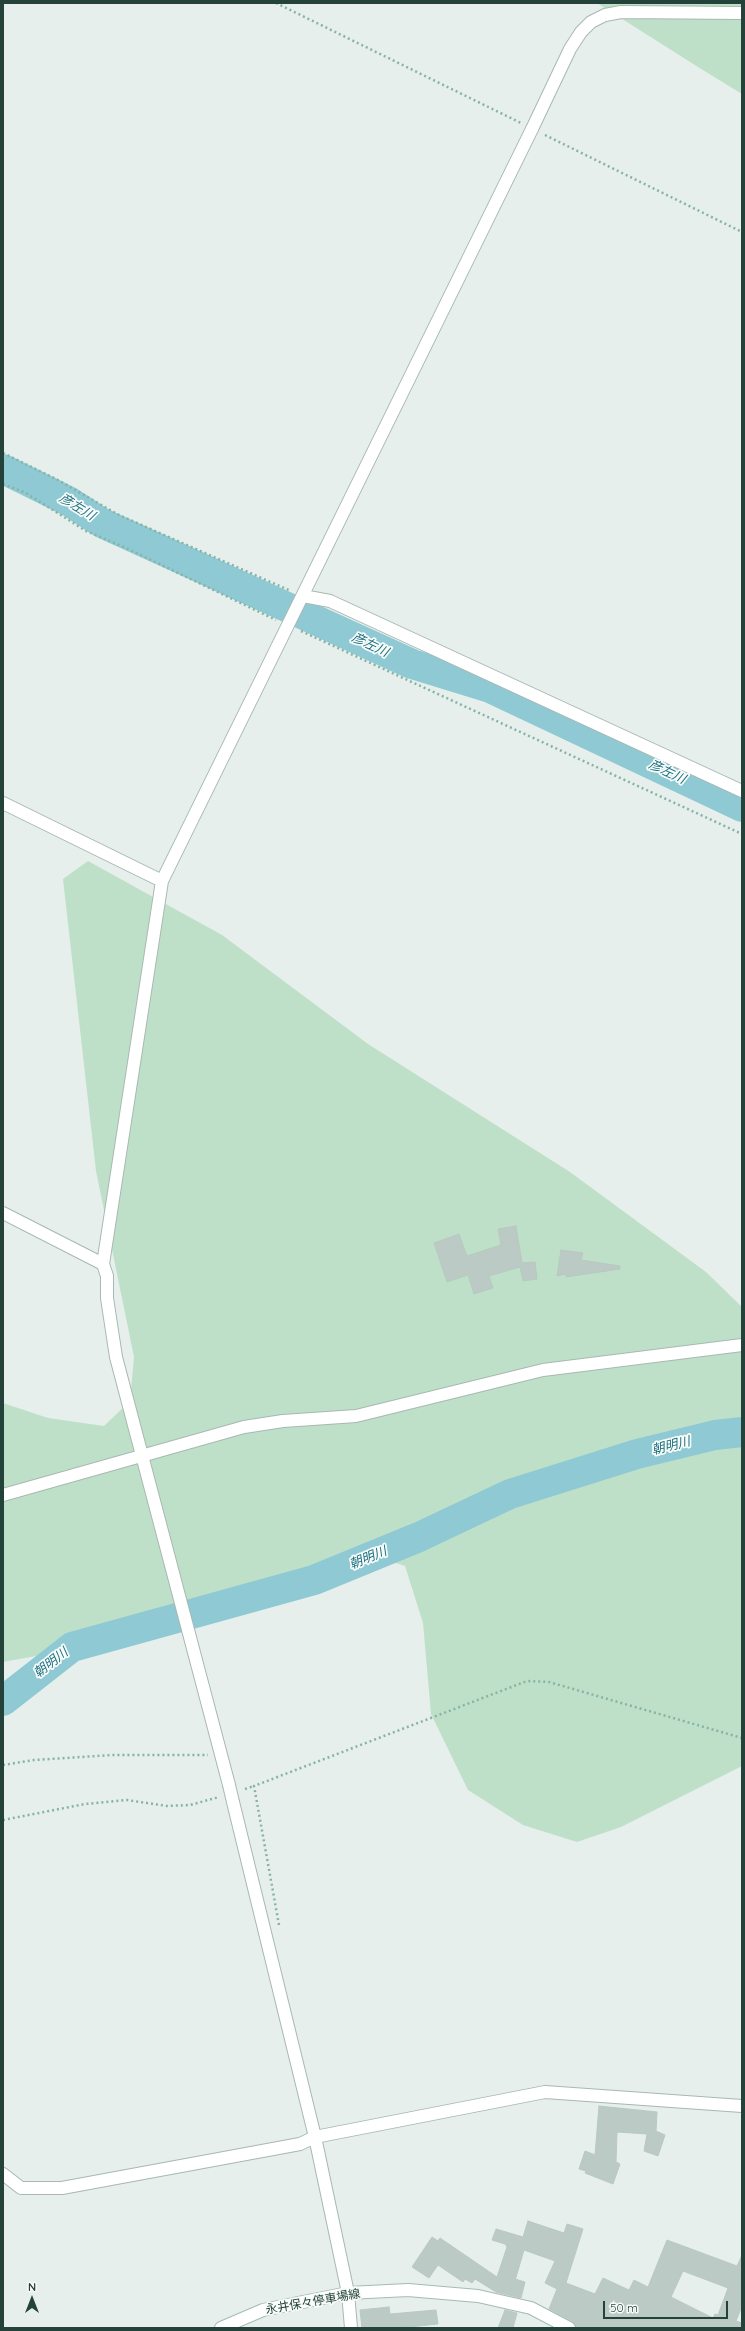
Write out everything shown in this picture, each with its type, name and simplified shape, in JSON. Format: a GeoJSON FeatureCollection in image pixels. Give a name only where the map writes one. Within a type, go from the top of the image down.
{"type":"FeatureCollection","features":[{"type":"Feature","properties":{"kind":"street"},"geometry":{"type":"LineString","coordinates":[[351,2328],[348,2294],[315,2138],[229,1794],[220,1752],[141,1457],[116,1357],[107,1298],[107,1276],[103,1264],[162,881],[570,49],[580,32],[591,22],[605,15],[621,12],[742,13]]}},
{"type":"Feature","properties":{"kind":"street"},"geometry":{"type":"LineString","coordinates":[[302,598],[330,601],[742,792]]}},
{"type":"Feature","properties":{"kind":"street"},"geometry":{"type":"LineString","coordinates":[[3,803],[162,881]]}},
{"type":"Feature","properties":{"kind":"street"},"geometry":{"type":"LineString","coordinates":[[3,1213],[103,1264]]}},
{"type":"Feature","properties":{"kind":"street"},"geometry":{"type":"LineString","coordinates":[[3,1495],[244,1427],[284,1420],[356,1416],[543,1370],[742,1345]]}},
{"type":"Feature","properties":{"kind":"street"},"geometry":{"type":"LineString","coordinates":[[3,2174],[21,2188],[62,2188],[300,2144],[315,2138],[545,2092],[742,2106]]}},
{"type":"Feature","properties":{"kind":"street","name":"永井保々停車場線"},"geometry":{"type":"LineString","coordinates":[[221,2328],[263,2310],[348,2294],[408,2290],[478,2296],[531,2308],[569,2328]]}},
{"type":"Feature","properties":{"kind":"path"},"geometry":{"type":"LineString","coordinates":[[276,3],[742,232]]}},
{"type":"Feature","properties":{"kind":"path"},"geometry":{"type":"LineString","coordinates":[[3,453],[58,480],[119,515],[302,598]]}},
{"type":"Feature","properties":{"kind":"path"},"geometry":{"type":"LineString","coordinates":[[3,484],[26,493],[86,531],[289,623],[742,834]]}},
{"type":"Feature","properties":{"kind":"path"},"geometry":{"type":"LineString","coordinates":[[240,1791],[527,1681],[549,1682],[742,1738]]}},
{"type":"Feature","properties":{"kind":"path"},"geometry":{"type":"LineString","coordinates":[[3,1765],[34,1760],[113,1755],[220,1752]]}},
{"type":"Feature","properties":{"kind":"path"},"geometry":{"type":"LineString","coordinates":[[254,1786],[279,1929]]}},
{"type":"Feature","properties":{"kind":"path"},"geometry":{"type":"LineString","coordinates":[[3,1820],[85,1804],[127,1800],[167,1806],[190,1805],[229,1794]]}},
{"type":"Feature","properties":{"kind":"green space"},"geometry":{"type":"Polygon","coordinates":[[[597,3],[742,3],[742,94],[698,67],[597,3]]]}},
{"type":"Feature","properties":{"kind":"green space"},"geometry":{"type":"Polygon","coordinates":[[[88,861],[222,935],[368,1044],[570,1172],[706,1272],[742,1307],[742,1766],[621,1827],[577,1842],[523,1825],[468,1790],[431,1714],[423,1623],[405,1566],[374,1556],[289,1574],[233,1600],[47,1654],[3,1662],[3,1403],[48,1418],[104,1426],[130,1401],[134,1357],[96,1171],[63,879],[88,861]]]}},
{"type":"Feature","properties":{"kind":"building"},"geometry":{"type":"Polygon","coordinates":[[[516,1226],[522,1263],[535,1262],[537,1279],[523,1281],[520,1267],[489,1276],[493,1288],[474,1294],[468,1275],[447,1282],[434,1243],[459,1234],[467,1256],[501,1245],[498,1229],[516,1226]]]}},
{"type":"Feature","properties":{"kind":"building"},"geometry":{"type":"Polygon","coordinates":[[[561,1250],[583,1253],[581,1260],[620,1266],[620,1269],[566,1277],[566,1274],[557,1276],[561,1250]]]}},
{"type":"Feature","properties":{"kind":"building"},"geometry":{"type":"Polygon","coordinates":[[[599,2106],[657,2112],[656,2131],[665,2135],[658,2156],[644,2151],[647,2134],[617,2132],[616,2162],[620,2164],[613,2184],[585,2173],[586,2171],[579,2169],[585,2151],[595,2155],[599,2106]]]}},
{"type":"Feature","properties":{"kind":"building"},"geometry":{"type":"Polygon","coordinates":[[[528,2221],[564,2233],[567,2224],[583,2229],[566,2283],[595,2294],[603,2278],[629,2290],[634,2280],[648,2287],[667,2240],[737,2266],[742,2255],[742,2306],[736,2321],[742,2323],[742,2328],[576,2328],[572,2321],[549,2309],[557,2289],[545,2283],[555,2261],[524,2250],[515,2279],[525,2282],[521,2298],[496,2292],[475,2279],[472,2283],[465,2279],[463,2282],[438,2265],[429,2278],[412,2267],[432,2237],[438,2241],[440,2238],[497,2277],[507,2247],[505,2244],[492,2240],[496,2229],[523,2237],[528,2221]],[[683,2271],[671,2297],[713,2318],[715,2314],[718,2315],[728,2288],[683,2271]]]}},
{"type":"Feature","properties":{"kind":"building"},"geometry":{"type":"Polygon","coordinates":[[[389,2307],[390,2314],[436,2310],[438,2324],[400,2328],[362,2328],[360,2310],[389,2307]]]}},
{"type":"Feature","properties":{"kind":"building"},"geometry":{"type":"Polygon","coordinates":[[[505,2310],[517,2313],[513,2328],[498,2328],[505,2310]]]}},
{"type":"Feature","properties":{"kind":"waterway","name":"彦左川"},"geometry":{"type":"LineString","coordinates":[[3,469],[70,502],[102,523],[412,664],[490,688],[742,807]]}},
{"type":"Feature","properties":{"kind":"waterway","name":"朝明川"},"geometry":{"type":"LineString","coordinates":[[3,1701],[72,1647],[314,1580],[419,1537],[510,1494],[637,1454],[715,1435],[742,1432]]}}]}
